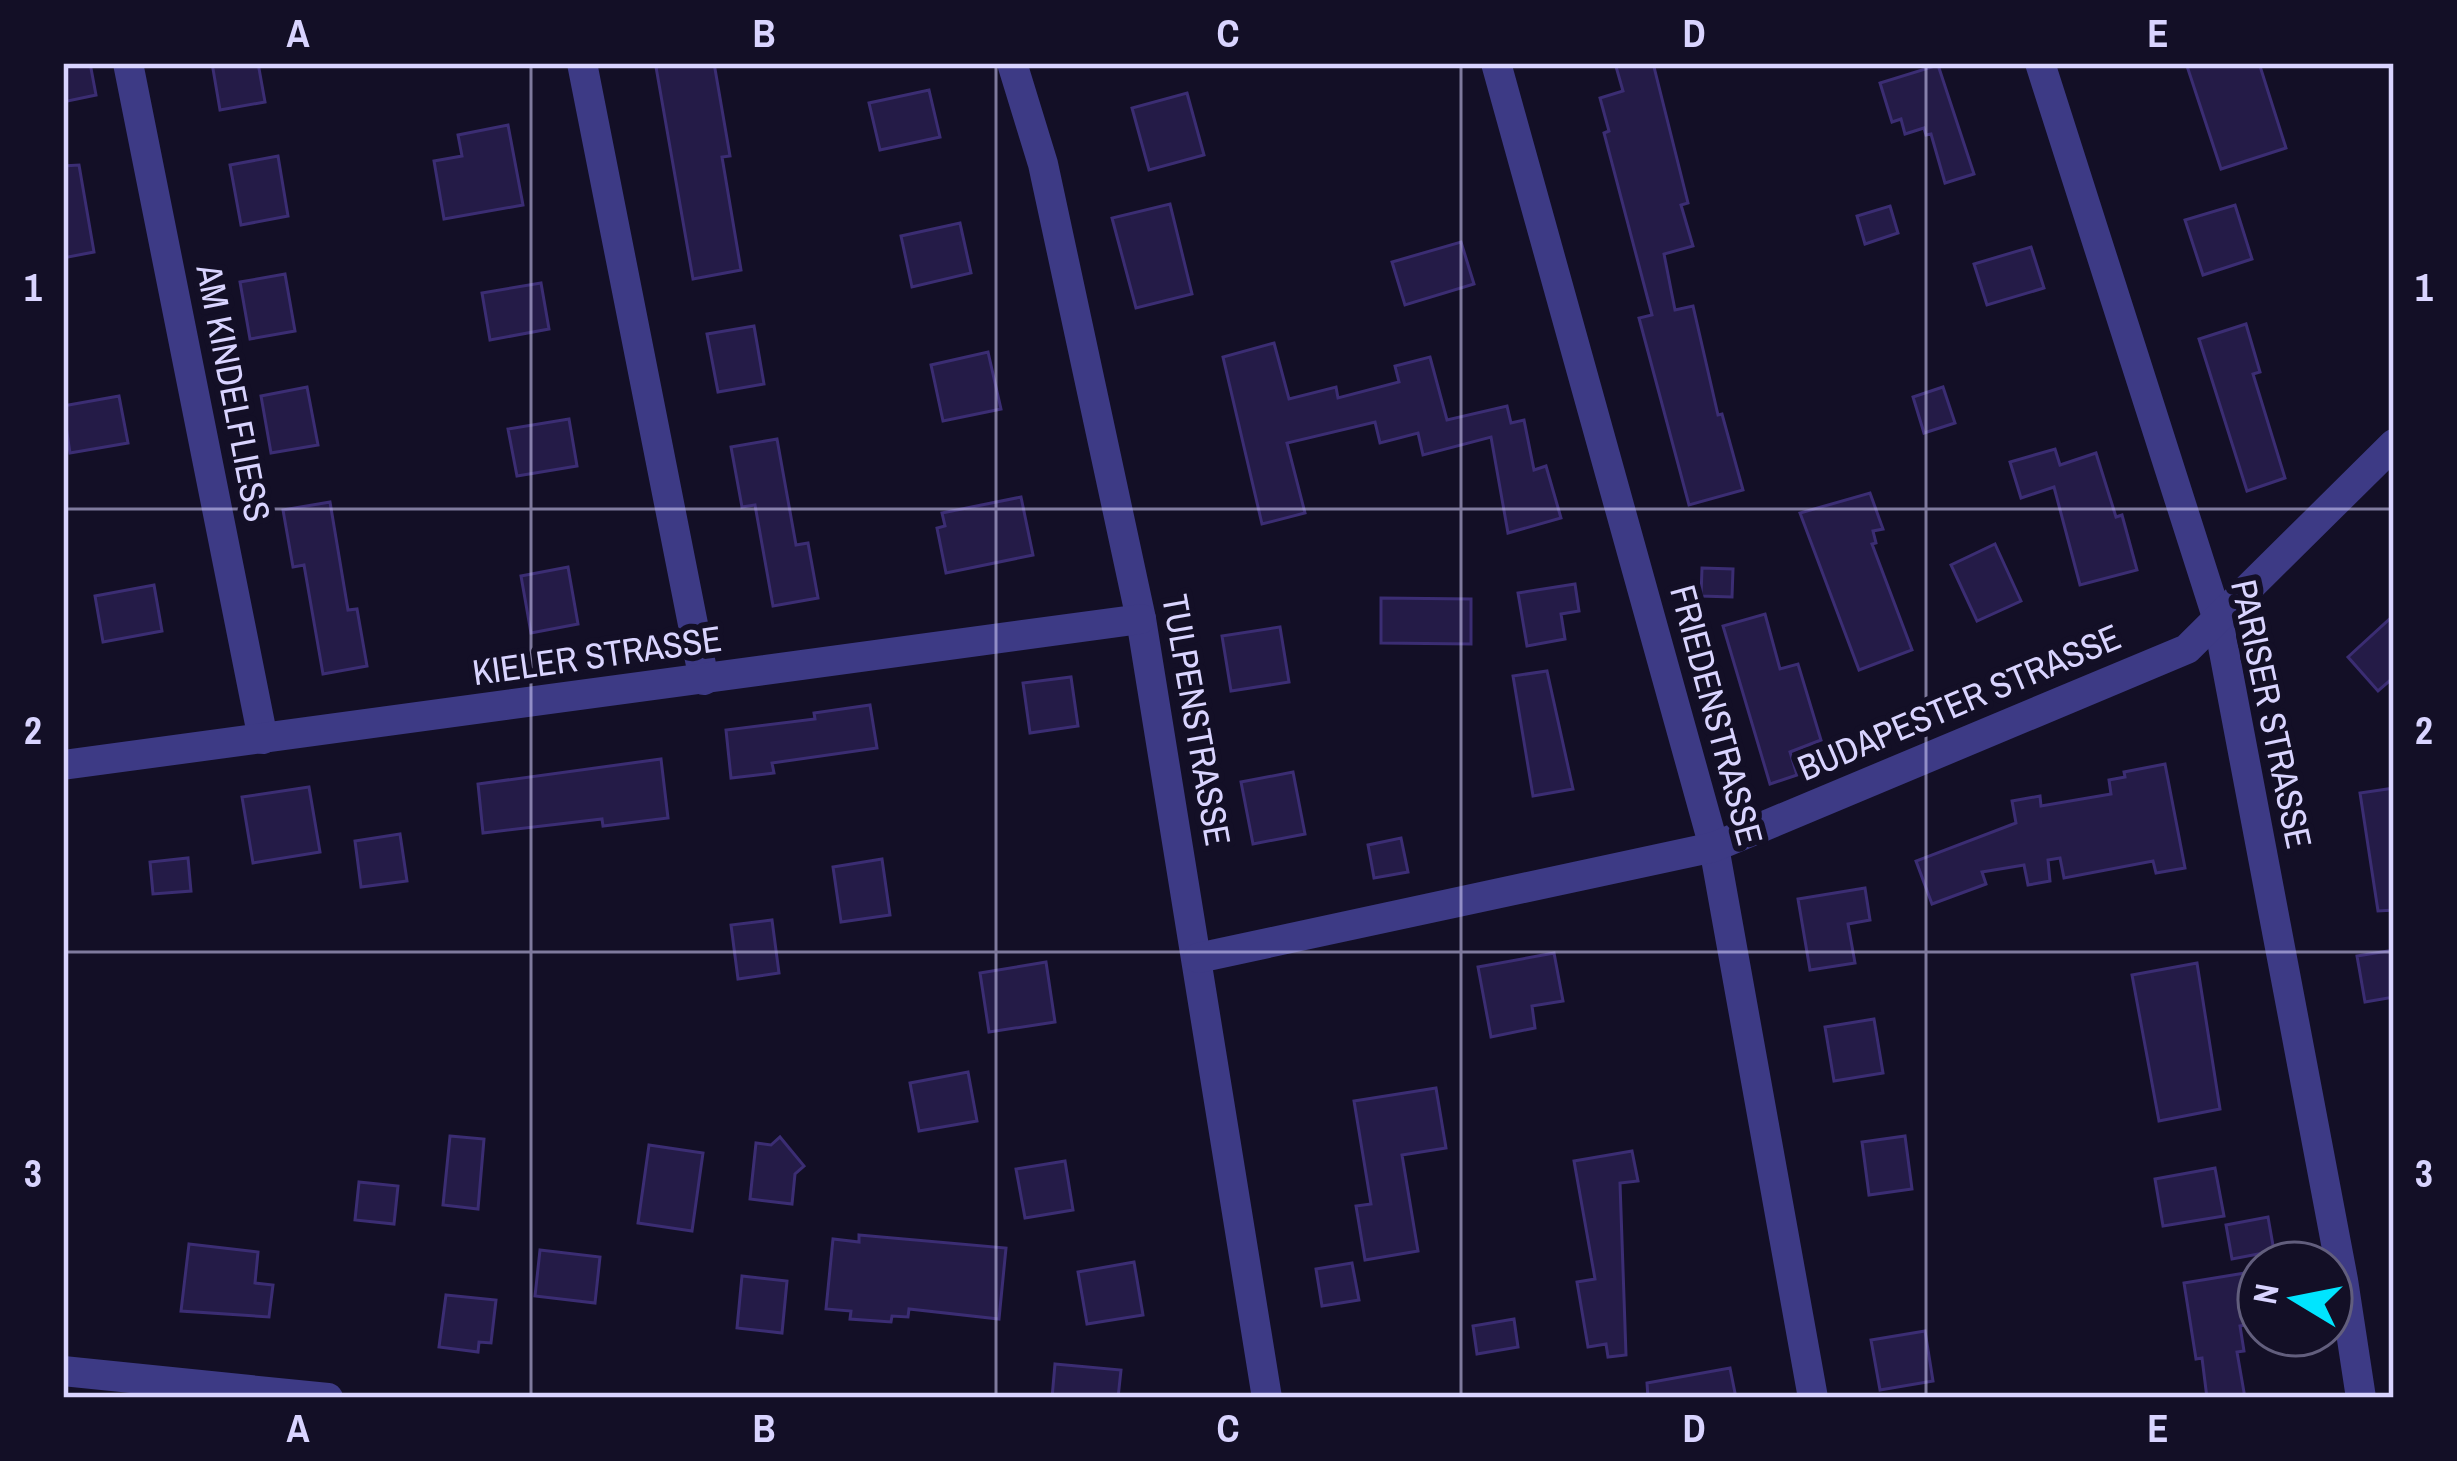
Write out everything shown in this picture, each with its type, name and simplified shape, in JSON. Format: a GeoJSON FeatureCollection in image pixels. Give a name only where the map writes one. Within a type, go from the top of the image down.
{"type":"FeatureCollection","features":[{"type":"Feature","properties":{"kind":"street","name":"AM KINDELFLIESS"},"geometry":{"type":"LineString","coordinates":[[128,63],[263,739]]}},
{"type":"Feature","properties":{"kind":"street"},"geometry":{"type":"LineString","coordinates":[[582,63],[704,680]]}},
{"type":"Feature","properties":{"kind":"street","name":"TULPENSTRASSE"},"geometry":{"type":"LineString","coordinates":[[1012,63],[1042,164],[1142,619],[1267,1398]]}},
{"type":"Feature","properties":{"kind":"street","name":"FRIEDENSTRASSE"},"geometry":{"type":"LineString","coordinates":[[1496,63],[1714,847],[1813,1398]]}},
{"type":"Feature","properties":{"kind":"street","name":"PARISER STRASSE"},"geometry":{"type":"LineString","coordinates":[[2040,63],[2218,620],[2344,1280],[2362,1398]]}},
{"type":"Feature","properties":{"kind":"street","name":"BUDAPESTER STRASSE"},"geometry":{"type":"LineString","coordinates":[[1198,958],[1714,847],[2187,649],[2394,444]]}},
{"type":"Feature","properties":{"kind":"street","name":"KIELER STRASSE"},"geometry":{"type":"LineString","coordinates":[[63,765],[1142,619]]}},
{"type":"Feature","properties":{"kind":"street"},"geometry":{"type":"LineString","coordinates":[[63,1370],[328,1398]]}},
{"type":"Feature","properties":{"kind":"building"},"geometry":{"type":"Polygon","coordinates":[[[63,63],[90,63],[96,95],[63,102],[63,63]]]}},
{"type":"Feature","properties":{"kind":"building"},"geometry":{"type":"Polygon","coordinates":[[[212,63],[258,63],[265,102],[220,110],[212,63]]]}},
{"type":"Feature","properties":{"kind":"building"},"geometry":{"type":"Polygon","coordinates":[[[714,63],[730,156],[722,157],[741,270],[693,279],[656,67],[714,63]]]}},
{"type":"Feature","properties":{"kind":"building"},"geometry":{"type":"Polygon","coordinates":[[[1615,63],[1653,63],[1688,203],[1681,205],[1693,246],[1664,254],[1675,310],[1693,306],[1718,415],[1722,414],[1743,490],[1689,505],[1639,318],[1652,315],[1604,133],[1609,131],[1600,98],[1623,91],[1615,63]]]}},
{"type":"Feature","properties":{"kind":"building"},"geometry":{"type":"Polygon","coordinates":[[[2186,63],[2259,63],[2286,148],[2221,169],[2186,63]]]}},
{"type":"Feature","properties":{"kind":"building"},"geometry":{"type":"Polygon","coordinates":[[[1938,65],[1974,174],[1945,183],[1931,134],[1926,135],[1924,128],[1905,134],[1901,119],[1892,122],[1880,83],[1938,65]]]}},
{"type":"Feature","properties":{"kind":"building"},"geometry":{"type":"Polygon","coordinates":[[[929,90],[940,137],[880,150],[869,103],[929,90]]]}},
{"type":"Feature","properties":{"kind":"building"},"geometry":{"type":"Polygon","coordinates":[[[1187,93],[1204,155],[1149,170],[1132,108],[1187,93]]]}},
{"type":"Feature","properties":{"kind":"building"},"geometry":{"type":"Polygon","coordinates":[[[508,125],[523,205],[444,219],[434,161],[462,156],[458,135],[508,125]]]}},
{"type":"Feature","properties":{"kind":"building"},"geometry":{"type":"Polygon","coordinates":[[[278,156],[288,216],[241,225],[230,165],[278,156]]]}},
{"type":"Feature","properties":{"kind":"building"},"geometry":{"type":"Polygon","coordinates":[[[79,165],[94,252],[63,258],[63,166],[79,165]]]}},
{"type":"Feature","properties":{"kind":"building"},"geometry":{"type":"Polygon","coordinates":[[[1170,204],[1192,294],[1136,308],[1112,218],[1170,204]]]}},
{"type":"Feature","properties":{"kind":"building"},"geometry":{"type":"Polygon","coordinates":[[[2235,205],[2252,259],[2203,275],[2185,220],[2235,205]]]}},
{"type":"Feature","properties":{"kind":"building"},"geometry":{"type":"Polygon","coordinates":[[[1890,206],[1898,233],[1865,244],[1857,216],[1890,206]]]}},
{"type":"Feature","properties":{"kind":"building"},"geometry":{"type":"Polygon","coordinates":[[[960,223],[971,273],[912,287],[901,236],[960,223]]]}},
{"type":"Feature","properties":{"kind":"building"},"geometry":{"type":"Polygon","coordinates":[[[1461,242],[1474,284],[1405,305],[1392,262],[1461,242]]]}},
{"type":"Feature","properties":{"kind":"building"},"geometry":{"type":"Polygon","coordinates":[[[2031,247],[2044,288],[1987,305],[1974,264],[2031,247]]]}},
{"type":"Feature","properties":{"kind":"building"},"geometry":{"type":"Polygon","coordinates":[[[285,274],[295,331],[250,339],[240,282],[285,274]]]}},
{"type":"Feature","properties":{"kind":"building"},"geometry":{"type":"Polygon","coordinates":[[[541,283],[549,329],[490,340],[482,293],[541,283]]]}},
{"type":"Feature","properties":{"kind":"building"},"geometry":{"type":"Polygon","coordinates":[[[2246,324],[2260,372],[2253,374],[2285,478],[2247,491],[2199,339],[2246,324]]]}},
{"type":"Feature","properties":{"kind":"building"},"geometry":{"type":"Polygon","coordinates":[[[754,326],[764,384],[718,392],[707,334],[754,326]]]}},
{"type":"Feature","properties":{"kind":"building"},"geometry":{"type":"Polygon","coordinates":[[[1274,343],[1289,399],[1336,387],[1338,398],[1399,382],[1395,366],[1430,357],[1447,420],[1507,406],[1511,423],[1524,420],[1534,470],[1546,466],[1561,518],[1508,533],[1491,437],[1423,455],[1418,433],[1380,443],[1375,422],[1287,443],[1305,513],[1262,524],[1223,357],[1274,343]]]}},
{"type":"Feature","properties":{"kind":"building"},"geometry":{"type":"Polygon","coordinates":[[[988,352],[1001,409],[943,421],[931,365],[988,352]]]}},
{"type":"Feature","properties":{"kind":"building"},"geometry":{"type":"Polygon","coordinates":[[[307,387],[318,445],[271,453],[261,396],[307,387]]]}},
{"type":"Feature","properties":{"kind":"building"},"geometry":{"type":"Polygon","coordinates":[[[1943,387],[1955,423],[1924,433],[1913,397],[1943,387]]]}},
{"type":"Feature","properties":{"kind":"building"},"geometry":{"type":"Polygon","coordinates":[[[119,396],[128,443],[70,453],[63,406],[119,396]]]}},
{"type":"Feature","properties":{"kind":"building"},"geometry":{"type":"Polygon","coordinates":[[[569,419],[577,466],[517,476],[508,429],[569,419]]]}},
{"type":"Feature","properties":{"kind":"building"},"geometry":{"type":"Polygon","coordinates":[[[777,439],[796,545],[808,543],[818,598],[773,606],[755,505],[742,507],[731,447],[777,439]]]}},
{"type":"Feature","properties":{"kind":"building"},"geometry":{"type":"Polygon","coordinates":[[[2055,449],[2060,465],[2096,453],[2116,517],[2122,515],[2137,570],[2080,585],[2054,487],[2021,498],[2010,462],[2055,449]]]}},
{"type":"Feature","properties":{"kind":"building"},"geometry":{"type":"Polygon","coordinates":[[[1870,493],[1883,529],[1873,531],[1876,543],[1872,544],[1912,650],[1859,670],[1800,513],[1870,493]]]}},
{"type":"Feature","properties":{"kind":"building"},"geometry":{"type":"Polygon","coordinates":[[[1021,497],[1033,555],[946,573],[937,528],[945,526],[942,513],[1021,497]]]}},
{"type":"Feature","properties":{"kind":"building"},"geometry":{"type":"Polygon","coordinates":[[[330,502],[348,610],[357,609],[367,666],[323,674],[304,565],[293,567],[283,510],[330,502]]]}},
{"type":"Feature","properties":{"kind":"building"},"geometry":{"type":"Polygon","coordinates":[[[1995,544],[2021,601],[1977,621],[1951,565],[1995,544]]]}},
{"type":"Feature","properties":{"kind":"building"},"geometry":{"type":"Polygon","coordinates":[[[568,567],[578,624],[531,633],[521,576],[568,567]]]}},
{"type":"Feature","properties":{"kind":"building"},"geometry":{"type":"Polygon","coordinates":[[[1702,568],[1733,569],[1732,597],[1701,596],[1702,568]]]}},
{"type":"Feature","properties":{"kind":"building"},"geometry":{"type":"Polygon","coordinates":[[[1575,584],[1579,611],[1561,614],[1565,639],[1527,646],[1518,593],[1575,584]]]}},
{"type":"Feature","properties":{"kind":"building"},"geometry":{"type":"Polygon","coordinates":[[[154,585],[162,631],[103,642],[95,596],[154,585]]]}},
{"type":"Feature","properties":{"kind":"building"},"geometry":{"type":"Polygon","coordinates":[[[1381,598],[1471,599],[1471,644],[1381,643],[1381,598]]]}},
{"type":"Feature","properties":{"kind":"building"},"geometry":{"type":"Polygon","coordinates":[[[1765,614],[1780,669],[1798,664],[1821,740],[1790,752],[1797,775],[1770,784],[1723,626],[1765,614]]]}},
{"type":"Feature","properties":{"kind":"building"},"geometry":{"type":"Polygon","coordinates":[[[2394,615],[2394,677],[2378,691],[2348,657],[2394,615]]]}},
{"type":"Feature","properties":{"kind":"building"},"geometry":{"type":"Polygon","coordinates":[[[1280,627],[1289,682],[1231,691],[1222,636],[1280,627]]]}},
{"type":"Feature","properties":{"kind":"building"},"geometry":{"type":"Polygon","coordinates":[[[1547,671],[1573,789],[1533,796],[1513,676],[1547,671]]]}},
{"type":"Feature","properties":{"kind":"building"},"geometry":{"type":"Polygon","coordinates":[[[1071,677],[1078,726],[1030,733],[1023,683],[1071,677]]]}},
{"type":"Feature","properties":{"kind":"building"},"geometry":{"type":"Polygon","coordinates":[[[870,705],[877,748],[772,763],[774,773],[731,778],[726,730],[815,719],[814,713],[870,705]]]}},
{"type":"Feature","properties":{"kind":"building"},"geometry":{"type":"Polygon","coordinates":[[[661,759],[668,818],[603,826],[602,819],[483,833],[478,784],[661,759]]]}},
{"type":"Feature","properties":{"kind":"building"},"geometry":{"type":"Polygon","coordinates":[[[2165,764],[2185,868],[2156,873],[2153,861],[2064,878],[2060,858],[2048,860],[2050,881],[2028,885],[2024,865],[1982,872],[1986,884],[1932,904],[1916,861],[2016,823],[2012,801],[2040,796],[2041,806],[2111,794],[2109,780],[2165,764]]]}},
{"type":"Feature","properties":{"kind":"building"},"geometry":{"type":"Polygon","coordinates":[[[1293,772],[1305,834],[1253,844],[1241,782],[1293,772]]]}},
{"type":"Feature","properties":{"kind":"building"},"geometry":{"type":"Polygon","coordinates":[[[309,787],[320,852],[253,863],[242,797],[309,787]]]}},
{"type":"Feature","properties":{"kind":"building"},"geometry":{"type":"Polygon","coordinates":[[[2394,788],[2394,910],[2378,911],[2360,793],[2394,788]]]}},
{"type":"Feature","properties":{"kind":"building"},"geometry":{"type":"Polygon","coordinates":[[[400,834],[407,881],[361,887],[355,841],[400,834]]]}},
{"type":"Feature","properties":{"kind":"building"},"geometry":{"type":"Polygon","coordinates":[[[1401,838],[1408,872],[1374,878],[1368,845],[1401,838]]]}},
{"type":"Feature","properties":{"kind":"building"},"geometry":{"type":"Polygon","coordinates":[[[188,858],[191,891],[153,894],[150,862],[188,858]]]}},
{"type":"Feature","properties":{"kind":"building"},"geometry":{"type":"Polygon","coordinates":[[[882,859],[890,915],[841,922],[833,867],[882,859]]]}},
{"type":"Feature","properties":{"kind":"building"},"geometry":{"type":"Polygon","coordinates":[[[1865,888],[1870,920],[1848,924],[1855,963],[1810,970],[1798,899],[1865,888]]]}},
{"type":"Feature","properties":{"kind":"building"},"geometry":{"type":"Polygon","coordinates":[[[772,920],[779,973],[738,979],[731,925],[772,920]]]}},
{"type":"Feature","properties":{"kind":"building"},"geometry":{"type":"Polygon","coordinates":[[[2394,950],[2394,997],[2365,1002],[2357,956],[2394,950]]]}},
{"type":"Feature","properties":{"kind":"building"},"geometry":{"type":"Polygon","coordinates":[[[1554,953],[1563,1001],[1532,1006],[1535,1028],[1491,1037],[1478,967],[1554,953]]]}},
{"type":"Feature","properties":{"kind":"building"},"geometry":{"type":"Polygon","coordinates":[[[1046,962],[1055,1022],[989,1032],[980,973],[1046,962]]]}},
{"type":"Feature","properties":{"kind":"building"},"geometry":{"type":"Polygon","coordinates":[[[2197,963],[2220,1109],[2159,1121],[2132,975],[2197,963]]]}},
{"type":"Feature","properties":{"kind":"building"},"geometry":{"type":"Polygon","coordinates":[[[1874,1019],[1883,1073],[1834,1081],[1825,1027],[1874,1019]]]}},
{"type":"Feature","properties":{"kind":"building"},"geometry":{"type":"Polygon","coordinates":[[[968,1072],[977,1121],[919,1131],[910,1083],[968,1072]]]}},
{"type":"Feature","properties":{"kind":"building"},"geometry":{"type":"Polygon","coordinates":[[[1436,1088],[1446,1148],[1402,1155],[1418,1251],[1365,1260],[1356,1206],[1371,1204],[1354,1101],[1436,1088]]]}},
{"type":"Feature","properties":{"kind":"building"},"geometry":{"type":"Polygon","coordinates":[[[450,1136],[484,1139],[478,1209],[443,1205],[450,1136]]]}},
{"type":"Feature","properties":{"kind":"building"},"geometry":{"type":"Polygon","coordinates":[[[1905,1136],[1912,1189],[1869,1195],[1862,1142],[1905,1136]]]}},
{"type":"Feature","properties":{"kind":"building"},"geometry":{"type":"Polygon","coordinates":[[[780,1137],[804,1166],[795,1174],[792,1204],[750,1199],[756,1143],[771,1145],[780,1137]]]}},
{"type":"Feature","properties":{"kind":"building"},"geometry":{"type":"Polygon","coordinates":[[[649,1145],[703,1153],[692,1231],[638,1223],[649,1145]]]}},
{"type":"Feature","properties":{"kind":"building"},"geometry":{"type":"Polygon","coordinates":[[[1632,1151],[1638,1181],[1620,1183],[1626,1355],[1608,1357],[1606,1344],[1588,1347],[1577,1282],[1595,1279],[1574,1161],[1632,1151]]]}},
{"type":"Feature","properties":{"kind":"building"},"geometry":{"type":"Polygon","coordinates":[[[1065,1161],[1073,1210],[1025,1218],[1016,1169],[1065,1161]]]}},
{"type":"Feature","properties":{"kind":"building"},"geometry":{"type":"Polygon","coordinates":[[[2215,1168],[2224,1216],[2163,1226],[2155,1179],[2215,1168]]]}},
{"type":"Feature","properties":{"kind":"building"},"geometry":{"type":"Polygon","coordinates":[[[359,1182],[398,1186],[394,1224],[355,1220],[359,1182]]]}},
{"type":"Feature","properties":{"kind":"building"},"geometry":{"type":"Polygon","coordinates":[[[2268,1217],[2272,1239],[2235,1239],[2232,1259],[2226,1225],[2268,1217]]]}},
{"type":"Feature","properties":{"kind":"building"},"geometry":{"type":"Polygon","coordinates":[[[859,1235],[1006,1248],[999,1319],[909,1309],[908,1317],[892,1316],[891,1322],[850,1319],[851,1311],[826,1309],[833,1239],[859,1242],[859,1235]]]}},
{"type":"Feature","properties":{"kind":"building"},"geometry":{"type":"Polygon","coordinates":[[[189,1244],[258,1252],[255,1283],[273,1285],[269,1317],[181,1311],[189,1244]]]}},
{"type":"Feature","properties":{"kind":"building"},"geometry":{"type":"Polygon","coordinates":[[[540,1250],[600,1257],[595,1303],[535,1296],[540,1250]]]}},
{"type":"Feature","properties":{"kind":"building"},"geometry":{"type":"Polygon","coordinates":[[[1134,1262],[1143,1315],[1087,1324],[1078,1272],[1134,1262]]]}},
{"type":"Feature","properties":{"kind":"building"},"geometry":{"type":"Polygon","coordinates":[[[1352,1263],[1359,1300],[1322,1306],[1316,1269],[1352,1263]]]}},
{"type":"Feature","properties":{"kind":"building"},"geometry":{"type":"Polygon","coordinates":[[[2235,1275],[2235,1359],[2245,1398],[2207,1398],[2184,1283],[2235,1275]]]}},
{"type":"Feature","properties":{"kind":"building"},"geometry":{"type":"Polygon","coordinates":[[[742,1276],[787,1281],[782,1333],[737,1328],[742,1276]]]}},
{"type":"Feature","properties":{"kind":"building"},"geometry":{"type":"Polygon","coordinates":[[[446,1295],[496,1300],[491,1343],[479,1342],[478,1352],[439,1347],[446,1295]]]}},
{"type":"Feature","properties":{"kind":"building"},"geometry":{"type":"Polygon","coordinates":[[[1514,1319],[1518,1347],[1477,1354],[1473,1326],[1514,1319]]]}},
{"type":"Feature","properties":{"kind":"building"},"geometry":{"type":"Polygon","coordinates":[[[1925,1331],[1933,1381],[1880,1390],[1871,1340],[1925,1331]]]}},
{"type":"Feature","properties":{"kind":"building"},"geometry":{"type":"Polygon","coordinates":[[[1055,1364],[1121,1370],[1118,1398],[1052,1398],[1055,1364]]]}},
{"type":"Feature","properties":{"kind":"building"},"geometry":{"type":"Polygon","coordinates":[[[1730,1368],[1736,1398],[1648,1398],[1647,1383],[1730,1368]]]}}]}
